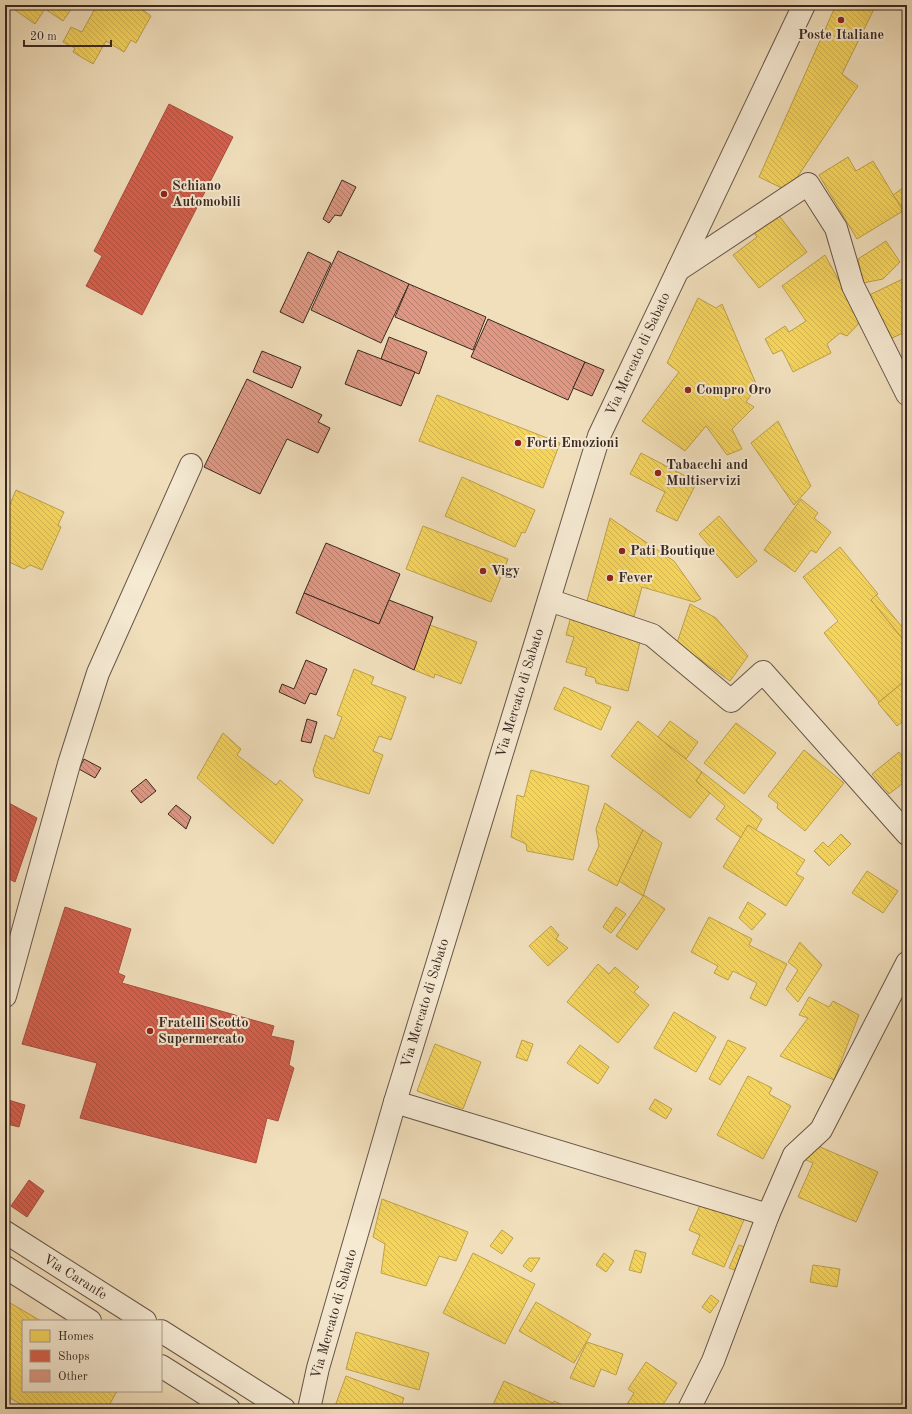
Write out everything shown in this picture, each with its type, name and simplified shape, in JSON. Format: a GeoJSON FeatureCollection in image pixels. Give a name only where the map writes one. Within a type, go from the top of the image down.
{"type":"FeatureCollection","features":[{"type":"Feature","properties":{"kind":"street","name":"Via Mercato di Sabato"},"geometry":{"type":"LineString","coordinates":[[308,1409],[318,1368],[395,1102],[599,436],[804,5]]}},
{"type":"Feature","properties":{"kind":"street"},"geometry":{"type":"LineString","coordinates":[[678,270],[808,184],[836,228],[853,286],[907,394]]}},
{"type":"Feature","properties":{"kind":"street"},"geometry":{"type":"LineString","coordinates":[[5,996],[69,764],[98,673],[191,465]]}},
{"type":"Feature","properties":{"kind":"street"},"geometry":{"type":"LineString","coordinates":[[548,600],[652,635],[732,701],[763,672],[907,834]]}},
{"type":"Feature","properties":{"kind":"street"},"geometry":{"type":"LineString","coordinates":[[689,1409],[713,1361],[768,1216],[794,1155],[820,1130],[907,963]]}},
{"type":"Feature","properties":{"kind":"street"},"geometry":{"type":"LineString","coordinates":[[395,1102],[768,1216]]}},
{"type":"Feature","properties":{"kind":"street","name":"Via Caranfe"},"geometry":{"type":"LineString","coordinates":[[5,1232],[143,1320]]}},
{"type":"Feature","properties":{"kind":"street"},"geometry":{"type":"LineString","coordinates":[[5,1267],[88,1320]]}},
{"type":"Feature","properties":{"kind":"street"},"geometry":{"type":"LineString","coordinates":[[162,1332],[284,1409]]}},
{"type":"Feature","properties":{"kind":"street"},"geometry":{"type":"LineString","coordinates":[[162,1367],[229,1409]]}},
{"type":"Feature","properties":{"kind":"building: Homes"},"geometry":{"type":"Polygon","coordinates":[[[8,5],[74,5],[63,21],[45,9],[35,24],[8,5]]]}},
{"type":"Feature","properties":{"kind":"building: Homes"},"geometry":{"type":"Polygon","coordinates":[[[97,5],[136,5],[151,16],[136,43],[131,40],[124,52],[106,41],[93,64],[73,52],[75,48],[63,42],[71,27],[82,32],[97,5]]]}},
{"type":"Feature","properties":{"kind":"building: Homes"},"geometry":{"type":"Polygon","coordinates":[[[836,5],[876,5],[842,74],[858,86],[788,191],[759,177],[836,5]]]}},
{"type":"Feature","properties":{"kind":"building: Homes"},"geometry":{"type":"Polygon","coordinates":[[[848,157],[856,171],[873,161],[903,211],[857,239],[819,175],[848,157]]]}},
{"type":"Feature","properties":{"kind":"building: Homes"},"geometry":{"type":"Polygon","coordinates":[[[907,185],[907,213],[893,195],[907,185]]]}},
{"type":"Feature","properties":{"kind":"building: Homes"},"geometry":{"type":"Polygon","coordinates":[[[777,213],[807,252],[759,288],[733,255],[757,237],[753,232],[777,213]]]}},
{"type":"Feature","properties":{"kind":"building: Homes"},"geometry":{"type":"Polygon","coordinates":[[[886,241],[900,262],[883,279],[863,283],[858,259],[886,241]]]}},
{"type":"Feature","properties":{"kind":"building: Homes"},"geometry":{"type":"Polygon","coordinates":[[[825,255],[861,321],[847,336],[840,333],[827,344],[831,353],[793,372],[782,350],[773,354],[765,339],[785,326],[789,332],[806,321],[782,286],[825,255]]]}},
{"type":"Feature","properties":{"kind":"building: Homes"},"geometry":{"type":"Polygon","coordinates":[[[907,277],[907,331],[886,341],[865,297],[907,277]]]}},
{"type":"Feature","properties":{"kind":"building: Homes"},"geometry":{"type":"Polygon","coordinates":[[[698,298],[716,308],[722,304],[757,386],[746,402],[754,407],[732,429],[742,449],[727,455],[706,426],[685,451],[642,421],[679,372],[667,363],[698,298]]]}},
{"type":"Feature","properties":{"kind":"building: Homes"},"geometry":{"type":"Polygon","coordinates":[[[437,395],[560,443],[543,488],[419,441],[437,395]]]}},
{"type":"Feature","properties":{"kind":"building: Homes"},"geometry":{"type":"Polygon","coordinates":[[[778,421],[811,486],[794,505],[751,443],[778,421]]]}},
{"type":"Feature","properties":{"kind":"building: Homes"},"geometry":{"type":"Polygon","coordinates":[[[641,453],[697,482],[677,521],[656,511],[665,492],[630,474],[641,453]]]}},
{"type":"Feature","properties":{"kind":"building: Homes"},"geometry":{"type":"Polygon","coordinates":[[[462,477],[535,510],[525,533],[522,532],[515,547],[445,516],[462,477]]]}},
{"type":"Feature","properties":{"kind":"building: Homes"},"geometry":{"type":"Polygon","coordinates":[[[16,490],[64,512],[58,525],[61,527],[42,570],[30,565],[24,569],[5,560],[5,516],[16,490]]]}},
{"type":"Feature","properties":{"kind":"building: Homes"},"geometry":{"type":"Polygon","coordinates":[[[801,499],[818,513],[814,518],[831,532],[816,553],[811,550],[795,572],[764,550],[801,499]]]}},
{"type":"Feature","properties":{"kind":"building: Homes"},"geometry":{"type":"Polygon","coordinates":[[[719,516],[757,561],[737,578],[699,534],[719,516]]]}},
{"type":"Feature","properties":{"kind":"building: Homes"},"geometry":{"type":"Polygon","coordinates":[[[610,518],[674,561],[701,599],[694,602],[642,587],[632,624],[585,608],[610,518]]]}},
{"type":"Feature","properties":{"kind":"building: Homes"},"geometry":{"type":"Polygon","coordinates":[[[423,526],[508,559],[491,602],[406,569],[423,526]]]}},
{"type":"Feature","properties":{"kind":"building: Homes"},"geometry":{"type":"Polygon","coordinates":[[[840,547],[878,594],[871,600],[907,644],[907,679],[879,702],[824,633],[838,621],[803,577],[840,547]]]}},
{"type":"Feature","properties":{"kind":"building: Homes"},"geometry":{"type":"Polygon","coordinates":[[[876,595],[907,633],[907,644],[871,600],[876,595]]]}},
{"type":"Feature","properties":{"kind":"building: Homes"},"geometry":{"type":"Polygon","coordinates":[[[690,604],[716,618],[748,656],[730,681],[677,643],[690,604]]]}},
{"type":"Feature","properties":{"kind":"building: Homes"},"geometry":{"type":"Polygon","coordinates":[[[571,616],[641,638],[628,691],[596,683],[595,678],[585,675],[587,668],[566,662],[574,637],[566,635],[571,616]]]}},
{"type":"Feature","properties":{"kind":"building: Homes"},"geometry":{"type":"Polygon","coordinates":[[[430,625],[477,642],[461,684],[435,674],[434,678],[414,670],[430,625]]]}},
{"type":"Feature","properties":{"kind":"building: Homes"},"geometry":{"type":"Polygon","coordinates":[[[354,669],[374,677],[371,684],[406,697],[391,740],[379,736],[373,751],[383,755],[369,794],[315,777],[313,770],[325,735],[334,739],[342,717],[337,715],[354,669]]]}},
{"type":"Feature","properties":{"kind":"building: Homes"},"geometry":{"type":"Polygon","coordinates":[[[907,679],[907,718],[897,726],[878,703],[907,679]]]}},
{"type":"Feature","properties":{"kind":"building: Homes"},"geometry":{"type":"Polygon","coordinates":[[[564,687],[611,707],[601,730],[554,709],[564,687]]]}},
{"type":"Feature","properties":{"kind":"building: Homes"},"geometry":{"type":"Polygon","coordinates":[[[638,721],[702,772],[696,781],[710,793],[690,818],[611,756],[638,721]]]}},
{"type":"Feature","properties":{"kind":"building: Homes"},"geometry":{"type":"Polygon","coordinates":[[[670,721],[698,742],[686,759],[658,737],[670,721]]]}},
{"type":"Feature","properties":{"kind":"building: Homes"},"geometry":{"type":"Polygon","coordinates":[[[736,723],[776,753],[744,794],[704,763],[736,723]]]}},
{"type":"Feature","properties":{"kind":"building: Homes"},"geometry":{"type":"Polygon","coordinates":[[[223,733],[241,749],[237,755],[276,785],[280,780],[303,800],[273,844],[197,778],[223,733]]]}},
{"type":"Feature","properties":{"kind":"building: Homes"},"geometry":{"type":"Polygon","coordinates":[[[804,750],[844,783],[805,831],[777,808],[778,804],[768,796],[804,750]]]}},
{"type":"Feature","properties":{"kind":"building: Homes"},"geometry":{"type":"Polygon","coordinates":[[[899,752],[907,762],[907,780],[889,794],[872,774],[899,752]]]}},
{"type":"Feature","properties":{"kind":"building: Homes"},"geometry":{"type":"Polygon","coordinates":[[[531,770],[589,786],[573,860],[527,851],[526,844],[511,837],[517,795],[524,797],[531,770]]]}},
{"type":"Feature","properties":{"kind":"building: Homes"},"geometry":{"type":"Polygon","coordinates":[[[702,772],[762,819],[756,830],[748,825],[741,838],[716,819],[725,806],[696,781],[702,772]]]}},
{"type":"Feature","properties":{"kind":"building: Homes"},"geometry":{"type":"Polygon","coordinates":[[[605,803],[643,830],[617,886],[588,870],[599,846],[596,829],[605,803]]]}},
{"type":"Feature","properties":{"kind":"building: Homes"},"geometry":{"type":"Polygon","coordinates":[[[748,825],[805,860],[796,874],[804,878],[786,906],[723,867],[748,825]]]}},
{"type":"Feature","properties":{"kind":"building: Homes"},"geometry":{"type":"Polygon","coordinates":[[[643,830],[662,843],[643,896],[619,881],[643,830]]]}},
{"type":"Feature","properties":{"kind":"building: Homes"},"geometry":{"type":"Polygon","coordinates":[[[841,834],[851,844],[829,866],[814,851],[823,842],[828,847],[841,834]]]}},
{"type":"Feature","properties":{"kind":"building: Homes"},"geometry":{"type":"Polygon","coordinates":[[[867,871],[898,891],[883,913],[852,893],[867,871]]]}},
{"type":"Feature","properties":{"kind":"building: Homes"},"geometry":{"type":"Polygon","coordinates":[[[644,895],[665,909],[637,950],[616,936],[644,895]]]}},
{"type":"Feature","properties":{"kind":"building: Homes"},"geometry":{"type":"Polygon","coordinates":[[[748,902],[766,914],[752,930],[739,918],[748,902]]]}},
{"type":"Feature","properties":{"kind":"building: Homes"},"geometry":{"type":"Polygon","coordinates":[[[616,907],[626,914],[611,933],[603,927],[616,907]]]}},
{"type":"Feature","properties":{"kind":"building: Homes"},"geometry":{"type":"Polygon","coordinates":[[[709,917],[752,939],[749,945],[787,964],[766,1006],[750,998],[757,983],[733,971],[728,980],[714,973],[718,966],[691,952],[709,917]]]}},
{"type":"Feature","properties":{"kind":"building: Homes"},"geometry":{"type":"Polygon","coordinates":[[[551,926],[559,935],[556,939],[568,948],[548,966],[529,946],[551,926]]]}},
{"type":"Feature","properties":{"kind":"building: Homes"},"geometry":{"type":"Polygon","coordinates":[[[800,942],[822,965],[798,1002],[786,989],[798,970],[788,962],[800,942]]]}},
{"type":"Feature","properties":{"kind":"building: Homes"},"geometry":{"type":"Polygon","coordinates":[[[598,964],[609,974],[615,967],[639,987],[634,992],[649,1005],[618,1043],[567,1002],[598,964]]]}},
{"type":"Feature","properties":{"kind":"building: Homes"},"geometry":{"type":"Polygon","coordinates":[[[809,997],[829,1007],[833,1001],[859,1015],[834,1080],[780,1056],[808,1018],[799,1015],[809,997]]]}},
{"type":"Feature","properties":{"kind":"building: Homes"},"geometry":{"type":"Polygon","coordinates":[[[674,1012],[716,1037],[696,1072],[654,1048],[674,1012]]]}},
{"type":"Feature","properties":{"kind":"building: Homes"},"geometry":{"type":"Polygon","coordinates":[[[522,1040],[533,1044],[527,1061],[516,1057],[522,1040]]]}},
{"type":"Feature","properties":{"kind":"building: Homes"},"geometry":{"type":"Polygon","coordinates":[[[728,1040],[746,1048],[720,1085],[709,1079],[728,1040]]]}},
{"type":"Feature","properties":{"kind":"building: Homes"},"geometry":{"type":"Polygon","coordinates":[[[435,1044],[481,1062],[463,1109],[417,1091],[435,1044]]]}},
{"type":"Feature","properties":{"kind":"building: Homes"},"geometry":{"type":"Polygon","coordinates":[[[580,1045],[609,1067],[598,1084],[567,1063],[580,1045]]]}},
{"type":"Feature","properties":{"kind":"building: Homes"},"geometry":{"type":"Polygon","coordinates":[[[748,1076],[772,1088],[769,1094],[791,1106],[763,1159],[717,1135],[748,1076]]]}},
{"type":"Feature","properties":{"kind":"building: Homes"},"geometry":{"type":"Polygon","coordinates":[[[655,1099],[672,1109],[666,1119],[649,1109],[655,1099]]]}},
{"type":"Feature","properties":{"kind":"building: Homes"},"geometry":{"type":"Polygon","coordinates":[[[811,1143],[878,1172],[856,1222],[798,1197],[813,1163],[804,1159],[811,1143]]]}},
{"type":"Feature","properties":{"kind":"building: Homes"},"geometry":{"type":"Polygon","coordinates":[[[382,1199],[468,1232],[456,1261],[439,1256],[426,1286],[381,1273],[385,1244],[373,1237],[382,1199]]]}},
{"type":"Feature","properties":{"kind":"building: Homes"},"geometry":{"type":"Polygon","coordinates":[[[701,1203],[746,1215],[724,1267],[692,1254],[700,1235],[689,1230],[701,1203]]]}},
{"type":"Feature","properties":{"kind":"building: Homes"},"geometry":{"type":"Polygon","coordinates":[[[502,1230],[513,1238],[502,1254],[490,1246],[502,1230]]]}},
{"type":"Feature","properties":{"kind":"building: Homes"},"geometry":{"type":"Polygon","coordinates":[[[739,1245],[749,1249],[739,1272],[729,1268],[739,1245]]]}},
{"type":"Feature","properties":{"kind":"building: Homes"},"geometry":{"type":"Polygon","coordinates":[[[635,1250],[646,1253],[641,1273],[629,1270],[635,1250]]]}},
{"type":"Feature","properties":{"kind":"building: Homes"},"geometry":{"type":"Polygon","coordinates":[[[473,1253],[535,1284],[505,1344],[443,1313],[473,1253]]]}},
{"type":"Feature","properties":{"kind":"building: Homes"},"geometry":{"type":"Polygon","coordinates":[[[604,1253],[614,1261],[606,1272],[596,1265],[604,1253]]]}},
{"type":"Feature","properties":{"kind":"building: Homes"},"geometry":{"type":"Polygon","coordinates":[[[529,1258],[540,1258],[531,1272],[523,1266],[529,1258]]]}},
{"type":"Feature","properties":{"kind":"building: Homes"},"geometry":{"type":"Polygon","coordinates":[[[813,1265],[840,1269],[837,1287],[810,1282],[813,1265]]]}},
{"type":"Feature","properties":{"kind":"building: Homes"},"geometry":{"type":"Polygon","coordinates":[[[711,1295],[719,1301],[710,1313],[702,1307],[711,1295]]]}},
{"type":"Feature","properties":{"kind":"building: Homes"},"geometry":{"type":"Polygon","coordinates":[[[5,1300],[39,1320],[22,1320],[22,1392],[116,1392],[107,1409],[29,1409],[5,1395],[5,1300]]]}},
{"type":"Feature","properties":{"kind":"building: Homes"},"geometry":{"type":"Polygon","coordinates":[[[536,1302],[591,1334],[574,1363],[519,1331],[536,1302]]]}},
{"type":"Feature","properties":{"kind":"building: Homes"},"geometry":{"type":"Polygon","coordinates":[[[356,1332],[429,1353],[419,1390],[346,1369],[356,1332]]]}},
{"type":"Feature","properties":{"kind":"building: Homes"},"geometry":{"type":"Polygon","coordinates":[[[587,1342],[623,1354],[616,1375],[601,1369],[594,1387],[570,1378],[587,1342]]]}},
{"type":"Feature","properties":{"kind":"building: Homes"},"geometry":{"type":"Polygon","coordinates":[[[646,1362],[677,1383],[660,1409],[624,1409],[634,1393],[628,1389],[646,1362]]]}},
{"type":"Feature","properties":{"kind":"building: Homes"},"geometry":{"type":"Polygon","coordinates":[[[346,1376],[404,1398],[400,1409],[334,1409],[346,1376]]]}},
{"type":"Feature","properties":{"kind":"building: Homes"},"geometry":{"type":"Polygon","coordinates":[[[504,1381],[553,1403],[550,1409],[491,1409],[504,1381]]]}},
{"type":"Feature","properties":{"kind":"building: Homes"},"geometry":{"type":"Polygon","coordinates":[[[554,1401],[572,1409],[550,1409],[554,1401]]]}},
{"type":"Feature","properties":{"kind":"building: Shops","name":"Schiano Automobili"},"geometry":{"type":"Polygon","coordinates":[[[169,104],[233,137],[142,315],[86,286],[102,256],[94,251],[169,104]]]}},
{"type":"Feature","properties":{"kind":"building: Shops"},"geometry":{"type":"Polygon","coordinates":[[[5,801],[37,818],[15,882],[5,877],[5,801]]]}},
{"type":"Feature","properties":{"kind":"building: Shops","name":"Fratelli Scotto Supermercato"},"geometry":{"type":"Polygon","coordinates":[[[65,907],[131,929],[118,973],[125,976],[122,983],[274,1026],[271,1036],[294,1041],[289,1065],[294,1068],[278,1121],[267,1118],[256,1163],[80,1118],[97,1063],[22,1044],[65,907]]]}},
{"type":"Feature","properties":{"kind":"building: Shops"},"geometry":{"type":"Polygon","coordinates":[[[5,1099],[25,1105],[19,1127],[7,1124],[5,1130],[5,1099]]]}},
{"type":"Feature","properties":{"kind":"building: Shops"},"geometry":{"type":"Polygon","coordinates":[[[29,1180],[44,1191],[27,1217],[11,1206],[29,1180]]]}},
{"type":"Feature","properties":{"kind":"building: Shops"},"geometry":{"type":"Polygon","coordinates":[[[110,1404],[116,1409],[107,1409],[110,1404]]]}},
{"type":"Feature","properties":{"kind":"building: Other"},"geometry":{"type":"Polygon","coordinates":[[[342,180],[356,187],[341,216],[335,215],[329,223],[323,219],[342,180]]]}},
{"type":"Feature","properties":{"kind":"building: Other"},"geometry":{"type":"Polygon","coordinates":[[[338,251],[409,284],[381,343],[311,310],[338,251]]]}},
{"type":"Feature","properties":{"kind":"building: Other"},"geometry":{"type":"Polygon","coordinates":[[[308,252],[331,263],[303,323],[280,312],[308,252]]]}},
{"type":"Feature","properties":{"kind":"building: Other"},"geometry":{"type":"Polygon","coordinates":[[[409,284],[486,317],[473,350],[395,317],[409,284]]]}},
{"type":"Feature","properties":{"kind":"building: Other"},"geometry":{"type":"Polygon","coordinates":[[[488,319],[585,362],[568,400],[471,357],[488,319]]]}},
{"type":"Feature","properties":{"kind":"building: Other"},"geometry":{"type":"Polygon","coordinates":[[[389,337],[427,352],[419,374],[381,359],[389,337]]]}},
{"type":"Feature","properties":{"kind":"building: Other"},"geometry":{"type":"Polygon","coordinates":[[[358,350],[415,372],[401,406],[345,384],[358,350]]]}},
{"type":"Feature","properties":{"kind":"building: Other"},"geometry":{"type":"Polygon","coordinates":[[[262,351],[301,367],[292,388],[253,372],[262,351]]]}},
{"type":"Feature","properties":{"kind":"building: Other"},"geometry":{"type":"Polygon","coordinates":[[[585,362],[604,370],[592,396],[573,388],[585,362]]]}},
{"type":"Feature","properties":{"kind":"building: Other"},"geometry":{"type":"Polygon","coordinates":[[[247,379],[322,415],[318,422],[330,428],[318,453],[287,439],[260,494],[204,467],[247,379]]]}},
{"type":"Feature","properties":{"kind":"building: Other"},"geometry":{"type":"Polygon","coordinates":[[[326,543],[400,574],[379,624],[304,593],[326,543]]]}},
{"type":"Feature","properties":{"kind":"building: Other"},"geometry":{"type":"Polygon","coordinates":[[[304,593],[379,624],[389,600],[433,617],[414,670],[296,613],[304,593]]]}},
{"type":"Feature","properties":{"kind":"building: Other"},"geometry":{"type":"Polygon","coordinates":[[[306,660],[327,669],[316,695],[310,693],[305,704],[279,692],[282,684],[294,689],[306,660]]]}},
{"type":"Feature","properties":{"kind":"building: Other"},"geometry":{"type":"Polygon","coordinates":[[[307,719],[317,722],[311,743],[301,741],[307,719]]]}},
{"type":"Feature","properties":{"kind":"building: Other"},"geometry":{"type":"Polygon","coordinates":[[[84,759],[101,768],[95,778],[79,769],[84,759]]]}},
{"type":"Feature","properties":{"kind":"building: Other"},"geometry":{"type":"Polygon","coordinates":[[[146,779],[156,791],[141,803],[131,791],[146,779]]]}},
{"type":"Feature","properties":{"kind":"building: Other"},"geometry":{"type":"Polygon","coordinates":[[[176,805],[191,817],[186,829],[168,814],[176,805]]]}},
{"type":"Feature","properties":{"kind":"place","name":"Poste Italiane"},"geometry":{"type":"Point","coordinates":[841,20]}},
{"type":"Feature","properties":{"kind":"place","name":"Schiano Automobili"},"geometry":{"type":"Point","coordinates":[164,194]}},
{"type":"Feature","properties":{"kind":"place","name":"Compro Oro"},"geometry":{"type":"Point","coordinates":[688,390]}},
{"type":"Feature","properties":{"kind":"place","name":"Forti Emozioni"},"geometry":{"type":"Point","coordinates":[518,443]}},
{"type":"Feature","properties":{"kind":"place","name":"Tabacchi and Multiservizi"},"geometry":{"type":"Point","coordinates":[658,473]}},
{"type":"Feature","properties":{"kind":"place","name":"Pati Boutique"},"geometry":{"type":"Point","coordinates":[622,551]}},
{"type":"Feature","properties":{"kind":"place","name":"Vigy"},"geometry":{"type":"Point","coordinates":[483,571]}},
{"type":"Feature","properties":{"kind":"place","name":"Fever"},"geometry":{"type":"Point","coordinates":[610,578]}},
{"type":"Feature","properties":{"kind":"place","name":"Fratelli Scotto Supermercato"},"geometry":{"type":"Point","coordinates":[150,1031]}}]}
